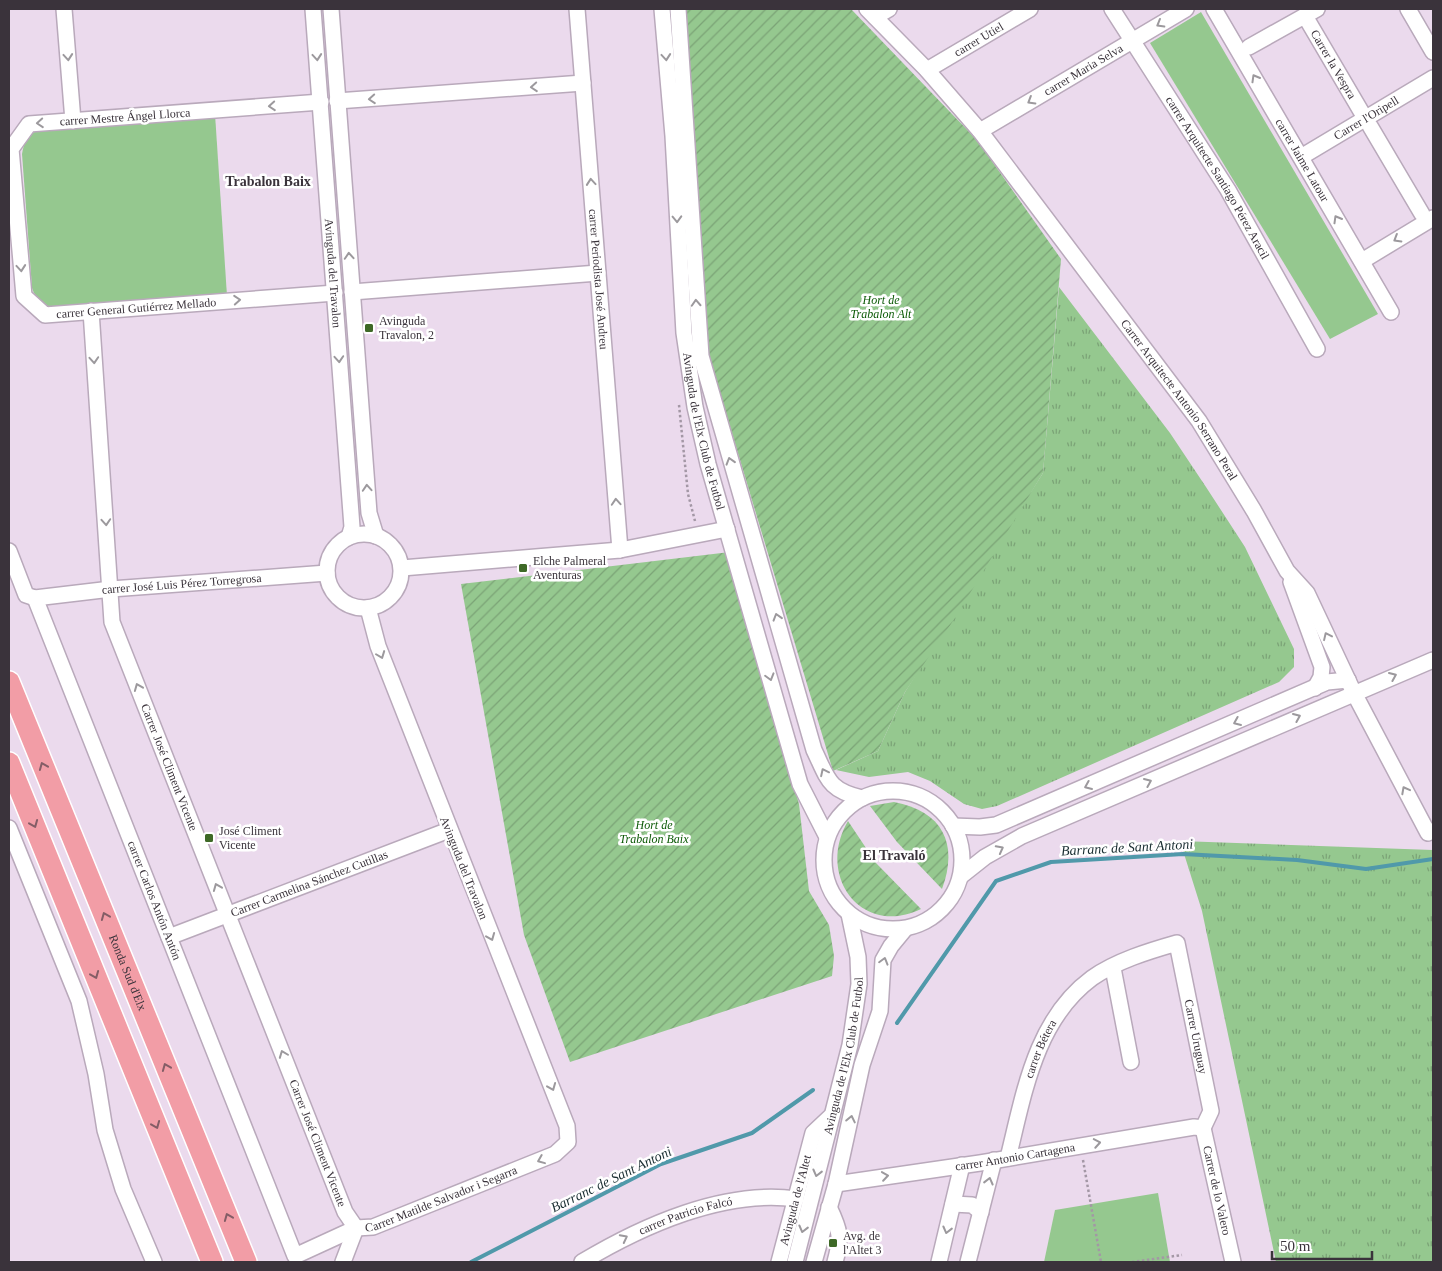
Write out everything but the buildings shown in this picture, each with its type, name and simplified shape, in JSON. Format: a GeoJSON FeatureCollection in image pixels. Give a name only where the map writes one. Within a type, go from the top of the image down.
{"type":"FeatureCollection","features":[{"type":"Feature","properties":{"kind":"highway","name":"Ronda Sud d'Elx"},"geometry":{"type":"LineString","coordinates":[[9,682],[246,1262]]}},
{"type":"Feature","properties":{"kind":"highway"},"geometry":{"type":"LineString","coordinates":[[9,763],[212,1262]]}},
{"type":"Feature","properties":{"kind":"street"},"geometry":{"type":"LineString","coordinates":[[64,9],[74,121]]}},
{"type":"Feature","properties":{"kind":"street","name":"Avinguda del Travalon"},"geometry":{"type":"LineString","coordinates":[[313,9],[352,527],[349,537]]}},
{"type":"Feature","properties":{"kind":"street","name":"Avinguda del Travalon"},"geometry":{"type":"LineString","coordinates":[[330,9],[369,513],[371,526],[376,536]]}},
{"type":"Feature","properties":{"kind":"street","name":"carrer Periodista José Andreu"},"geometry":{"type":"LineString","coordinates":[[577,9],[620,550]]}},
{"type":"Feature","properties":{"kind":"street","name":"Avinguda de l'Elx Club de Futbol"},"geometry":{"type":"LineString","coordinates":[[662,9],[673,136],[684,333],[695,407],[727,529],[800,784],[827,837]]}},
{"type":"Feature","properties":{"kind":"street","name":"Avinguda de l'Elx Club de Futbol"},"geometry":{"type":"LineString","coordinates":[[678,9],[701,356],[814,750],[830,783],[843,793],[862,798]]}},
{"type":"Feature","properties":{"kind":"street"},"geometry":{"type":"LineString","coordinates":[[871,13],[889,9]]}},
{"type":"Feature","properties":{"kind":"street","name":"carrer Utiel"},"geometry":{"type":"LineString","coordinates":[[927,70],[1030,9]]}},
{"type":"Feature","properties":{"kind":"street","name":"carrer Arquitecte Santiago Pérez Aracil"},"geometry":{"type":"LineString","coordinates":[[1112,9],[1228,190],[1317,349]]}},
{"type":"Feature","properties":{"kind":"street","name":"carrer Maria Selva"},"geometry":{"type":"LineString","coordinates":[[980,131],[1186,9]]}},
{"type":"Feature","properties":{"kind":"street","name":"carrer Jaime Latour"},"geometry":{"type":"LineString","coordinates":[[1214,9],[1391,312]]}},
{"type":"Feature","properties":{"kind":"street"},"geometry":{"type":"LineString","coordinates":[[1408,9],[1433,52]]}},
{"type":"Feature","properties":{"kind":"street"},"geometry":{"type":"LineString","coordinates":[[1249,48],[1311,12]]}},
{"type":"Feature","properties":{"kind":"street","name":"Carrer la Vespra"},"geometry":{"type":"LineString","coordinates":[[1311,12],[1362,113]]}},
{"type":"Feature","properties":{"kind":"street","name":"Carrer Arquitecte Antonio Serrano Peral"},"geometry":{"type":"LineString","coordinates":[[871,13],[927,70],[980,131],[1199,421],[1254,511],[1287,571],[1307,593],[1351,686],[1430,832]]}},
{"type":"Feature","properties":{"kind":"street","name":"Carrer l'Oripell"},"geometry":{"type":"LineString","coordinates":[[1300,157],[1433,78]]}},
{"type":"Feature","properties":{"kind":"street"},"geometry":{"type":"LineString","coordinates":[[338,101],[583,84]]}},
{"type":"Feature","properties":{"kind":"street","name":"carrer Mestre Ángel Llorca"},"geometry":{"type":"LineString","coordinates":[[13,220],[11,149],[29,124],[321,102]]}},
{"type":"Feature","properties":{"kind":"street"},"geometry":{"type":"LineString","coordinates":[[1362,261],[1430,224],[1370,126]]}},
{"type":"Feature","properties":{"kind":"street","name":"carrer General Gutiérrez Mellado"},"geometry":{"type":"LineString","coordinates":[[13,220],[24,296],[45,315],[335,293]]}},
{"type":"Feature","properties":{"kind":"street"},"geometry":{"type":"LineString","coordinates":[[352,292],[598,273]]}},
{"type":"Feature","properties":{"kind":"street","name":"Carrer José Climent Vicente"},"geometry":{"type":"LineString","coordinates":[[91,311],[112,622],[345,1212],[356,1228]]}},
{"type":"Feature","properties":{"kind":"street"},"geometry":{"type":"LineString","coordinates":[[402,568],[620,550],[727,529]]}},
{"type":"Feature","properties":{"kind":"street"},"geometry":{"type":"LineString","coordinates":[[365,534],[376,536],[386,541],[395,550],[402,568],[396,592],[383,603],[368,608],[352,606],[341,600],[331,588],[327,573],[329,560],[334,550],[349,537],[365,534]]}},
{"type":"Feature","properties":{"kind":"street","name":"carrer Carlos Antón Antón"},"geometry":{"type":"LineString","coordinates":[[9,551],[26,595],[35,598],[295,1256]]}},
{"type":"Feature","properties":{"kind":"street"},"geometry":{"type":"LineString","coordinates":[[1287,571],[1322,667],[1322,676],[1315,688]]}},
{"type":"Feature","properties":{"kind":"street","name":"carrer José Luis Pérez Torregrosa"},"geometry":{"type":"LineString","coordinates":[[35,598],[111,589],[327,573]]}},
{"type":"Feature","properties":{"kind":"street","name":"Avinguda del Travalon"},"geometry":{"type":"LineString","coordinates":[[368,608],[378,646],[567,1126]]}},
{"type":"Feature","properties":{"kind":"street"},"geometry":{"type":"LineString","coordinates":[[960,876],[984,857],[1022,836],[1351,686],[1433,660]]}},
{"type":"Feature","properties":{"kind":"street"},"geometry":{"type":"LineString","coordinates":[[953,826],[980,827],[996,825],[1327,682],[1351,686]]}},
{"type":"Feature","properties":{"kind":"street"},"geometry":{"type":"LineString","coordinates":[[899,790],[924,797],[942,810],[953,826],[958,835],[962,863],[960,876],[945,906],[923,924],[905,929],[876,928],[862,923],[848,914],[829,889],[823,860],[827,837],[837,818],[862,798],[874,793],[899,790]]}},
{"type":"Feature","properties":{"kind":"street"},"geometry":{"type":"LineString","coordinates":[[9,828],[79,1001],[96,1074],[105,1130],[123,1189],[154,1262]]}},
{"type":"Feature","properties":{"kind":"street","name":"Carrer Carmelina Sánchez Cutillas"},"geometry":{"type":"LineString","coordinates":[[169,937],[449,830]]}},
{"type":"Feature","properties":{"kind":"street","name":"Avinguda de l'Elx Club de Futbol"},"geometry":{"type":"LineString","coordinates":[[811,1196],[850,1045],[859,984],[858,957],[848,914]]}},
{"type":"Feature","properties":{"kind":"street","name":"Avinguda de l'Elx Club de Futbol"},"geometry":{"type":"LineString","coordinates":[[836,1184],[862,1065],[880,1011],[883,960],[890,946],[905,929]]}},
{"type":"Feature","properties":{"kind":"street","name":"carrer Bétera"},"geometry":{"type":"LineString","coordinates":[[968,1262],[981,1212],[1001,1159],[1036,1052],[1061,1008],[1092,978],[1138,955],[1177,943]]}},
{"type":"Feature","properties":{"kind":"street","name":"Carrer Uruguay"},"geometry":{"type":"LineString","coordinates":[[1177,943],[1211,1111],[1199,1127]]}},
{"type":"Feature","properties":{"kind":"street"},"geometry":{"type":"LineString","coordinates":[[1113,968],[1131,1062]]}},
{"type":"Feature","properties":{"kind":"street","name":"Avinguda de l'Altet"},"geometry":{"type":"LineString","coordinates":[[779,1262],[813,1133],[830,1117]]}},
{"type":"Feature","properties":{"kind":"street","name":"Carrer Matilde Salvador i Segarra"},"geometry":{"type":"LineString","coordinates":[[295,1256],[356,1228],[374,1227],[555,1154],[568,1142],[567,1126]]}},
{"type":"Feature","properties":{"kind":"street","name":"carrer Antonio Cartagena"},"geometry":{"type":"LineString","coordinates":[[836,1184],[1199,1127]]}},
{"type":"Feature","properties":{"kind":"street","name":"Carrer de lo Valero"},"geometry":{"type":"LineString","coordinates":[[1199,1127],[1233,1262]]}},
{"type":"Feature","properties":{"kind":"street"},"geometry":{"type":"LineString","coordinates":[[939,1262],[962,1165]]}},
{"type":"Feature","properties":{"kind":"street"},"geometry":{"type":"LineString","coordinates":[[814,1262],[836,1184]]}},
{"type":"Feature","properties":{"kind":"street","name":"carrer Patricio Falcó"},"geometry":{"type":"LineString","coordinates":[[582,1262],[625,1236],[703,1207],[776,1196],[796,1199]]}},
{"type":"Feature","properties":{"kind":"street","name":"Avinguda de l'Altet"},"geometry":{"type":"LineString","coordinates":[[795,1262],[811,1196]]}},
{"type":"Feature","properties":{"kind":"street"},"geometry":{"type":"LineString","coordinates":[[954,1204],[972,1204],[981,1212]]}},
{"type":"Feature","properties":{"kind":"street"},"geometry":{"type":"LineString","coordinates":[[829,1208],[838,1227],[841,1240],[835,1262]]}},
{"type":"Feature","properties":{"kind":"street"},"geometry":{"type":"LineString","coordinates":[[343,1262],[356,1228]]}},
{"type":"Feature","properties":{"kind":"path"},"geometry":{"type":"LineString","coordinates":[[1080,1146],[1101,1262]]}},
{"type":"Feature","properties":{"kind":"path"},"geometry":{"type":"LineString","coordinates":[[1132,1262],[1182,1255]]}},
{"type":"Feature","properties":{"kind":"green space","name":"Hort de Trabalon Alt"},"geometry":{"type":"Polygon","coordinates":[[[686,9],[851,9],[977,140],[1061,259],[1043,473],[955,618],[905,692],[878,751],[833,771],[708,353],[686,9]]]}},
{"type":"Feature","properties":{"kind":"green space"},"geometry":{"type":"Polygon","coordinates":[[[1201,12],[1378,314],[1330,339],[1150,43],[1201,12]]]}},
{"type":"Feature","properties":{"kind":"green space"},"geometry":{"type":"Polygon","coordinates":[[[215,114],[227,296],[52,309],[39,300],[32,288],[22,154],[29,137],[38,130],[215,114]]]}},
{"type":"Feature","properties":{"kind":"green space"},"geometry":{"type":"Polygon","coordinates":[[[1059,287],[1170,433],[1245,547],[1294,649],[1294,667],[1279,682],[997,806],[982,809],[964,804],[930,781],[908,772],[869,777],[836,770],[878,751],[905,692],[1043,473],[1059,287]]]}},
{"type":"Feature","properties":{"kind":"green space","name":"Hort de Trabalon Baix"},"geometry":{"type":"Polygon","coordinates":[[[730,552],[799,804],[809,891],[829,925],[834,956],[832,976],[570,1062],[524,935],[461,584],[730,552]]]}},
{"type":"Feature","properties":{"kind":"green space"},"geometry":{"type":"Polygon","coordinates":[[[894,802],[911,806],[924,813],[935,821],[942,832],[947,844],[948,857],[947,872],[942,889],[897,842],[870,806],[894,802]]]}},
{"type":"Feature","properties":{"kind":"green space"},"geometry":{"type":"Polygon","coordinates":[[[848,821],[876,863],[921,909],[899,916],[880,915],[863,908],[850,896],[841,880],[837,862],[839,841],[848,821]]]}},
{"type":"Feature","properties":{"kind":"green space"},"geometry":{"type":"Polygon","coordinates":[[[1180,841],[1433,850],[1433,1262],[1276,1262],[1202,911],[1180,841]]]}},
{"type":"Feature","properties":{"kind":"green space"},"geometry":{"type":"Polygon","coordinates":[[[1158,1193],[1170,1262],[1044,1262],[1055,1210],[1158,1193]]]}},
{"type":"Feature","properties":{"kind":"waterway","name":"Barranc de Sant Antoni"},"geometry":{"type":"LineString","coordinates":[[897,1023],[996,881],[1051,862],[1183,854],[1297,860],[1366,869],[1433,859]]}},
{"type":"Feature","properties":{"kind":"waterway","name":"Barranc de Sant Antoni"},"geometry":{"type":"LineString","coordinates":[[471,1262],[661,1164],[752,1133],[813,1090]]}},
{"type":"Feature","properties":{"kind":"place","name":"Avinguda Travalon, 2"},"geometry":{"type":"Point","coordinates":[369,328]}},
{"type":"Feature","properties":{"kind":"place","name":"Elche Palmeral Aventuras"},"geometry":{"type":"Point","coordinates":[523,568]}},
{"type":"Feature","properties":{"kind":"place","name":"José Climent Vicente"},"geometry":{"type":"Point","coordinates":[209,838]}},
{"type":"Feature","properties":{"kind":"place","name":"Avg. de l'Altet 3"},"geometry":{"type":"Point","coordinates":[833,1243]}},
{"type":"Feature","properties":{"kind":"district","name":"Trabalon Baix"},"geometry":{"type":"Point","coordinates":[268,181]}},
{"type":"Feature","properties":{"kind":"district","name":"El Travaló"},"geometry":{"type":"Point","coordinates":[894,855]}}]}
